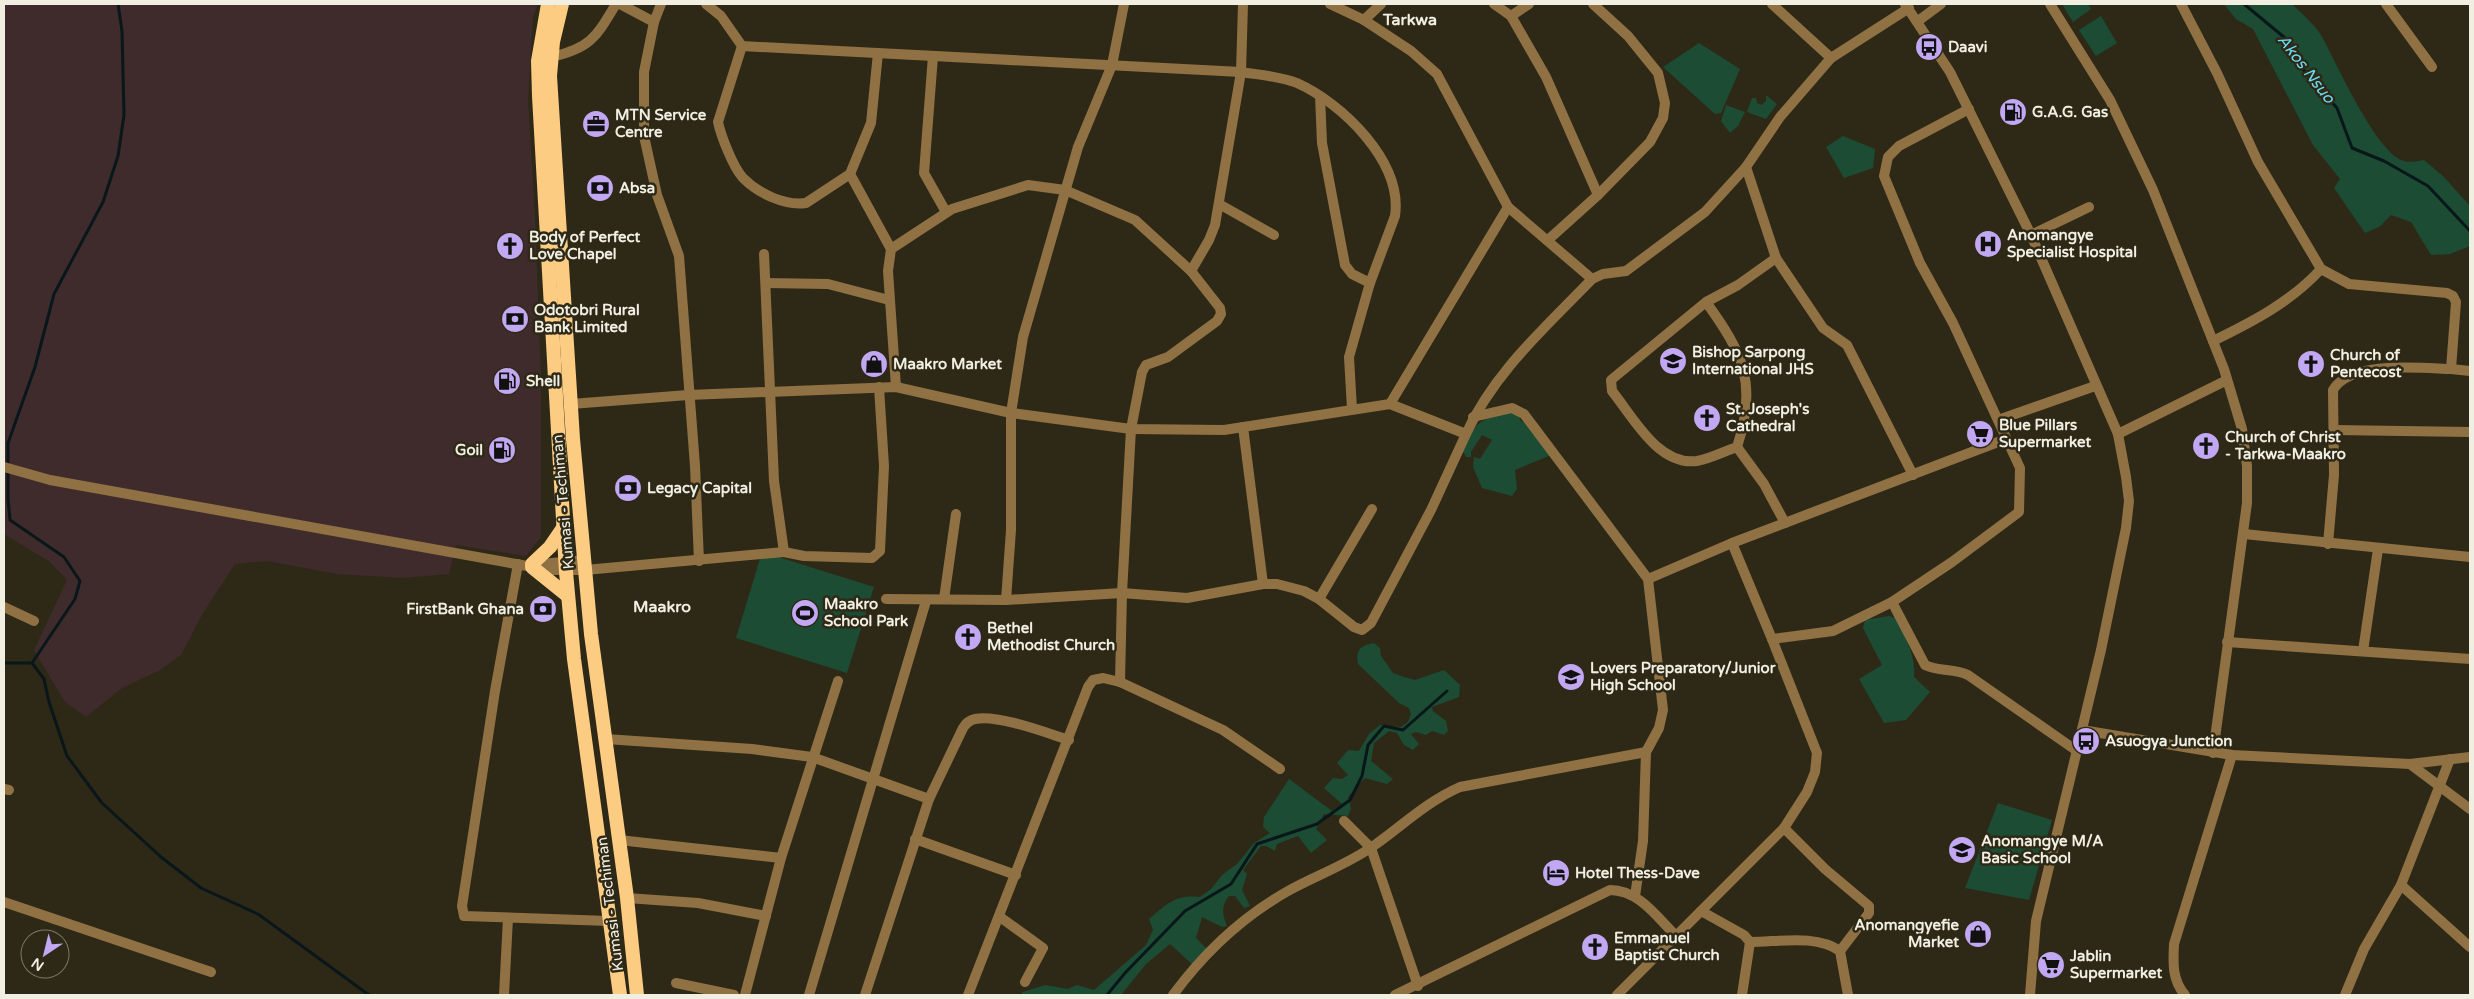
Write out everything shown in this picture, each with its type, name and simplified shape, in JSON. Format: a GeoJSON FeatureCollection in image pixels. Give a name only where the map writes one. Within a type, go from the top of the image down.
{"type":"FeatureCollection","features":[{"type":"Feature","properties":{"kind":"highway"},"geometry":{"type":"LineString","coordinates":[[548,4],[538,61],[538,96],[565,567],[620,995]]}},
{"type":"Feature","properties":{"kind":"highway","name":"Kumasi - Techiman"},"geometry":{"type":"LineString","coordinates":[[562,4],[552,57],[551,118],[571,404],[585,565],[627,898],[637,995]]}},
{"type":"Feature","properties":{"kind":"highway"},"geometry":{"type":"LineString","coordinates":[[563,528],[550,547],[528,565],[568,596]]}},
{"type":"Feature","properties":{"kind":"street"},"geometry":{"type":"LineString","coordinates":[[552,57],[574,52],[592,39],[616,4]]}},
{"type":"Feature","properties":{"kind":"street"},"geometry":{"type":"LineString","coordinates":[[620,4],[654,22]]}},
{"type":"Feature","properties":{"kind":"street"},"geometry":{"type":"LineString","coordinates":[[661,4],[654,22],[644,72],[644,136],[657,195],[679,256],[688,395],[695,466],[699,562]]}},
{"type":"Feature","properties":{"kind":"street"},"geometry":{"type":"LineString","coordinates":[[706,4],[721,16],[742,46]]}},
{"type":"Feature","properties":{"kind":"street"},"geometry":{"type":"LineString","coordinates":[[1006,600],[1011,530],[1011,413],[1023,337],[1065,190],[1086,126],[1112,65],[1124,4]]}},
{"type":"Feature","properties":{"kind":"street"},"geometry":{"type":"LineString","coordinates":[[1191,271],[1212,232],[1218,204],[1241,72],[1243,4]]}},
{"type":"Feature","properties":{"kind":"street"},"geometry":{"type":"LineString","coordinates":[[1330,4],[1364,20],[1411,51],[1437,74],[1508,207],[1592,279]]}},
{"type":"Feature","properties":{"kind":"street"},"geometry":{"type":"LineString","coordinates":[[1364,20],[1381,4]]}},
{"type":"Feature","properties":{"kind":"street"},"geometry":{"type":"LineString","coordinates":[[1494,4],[1512,16],[1546,77],[1598,196]]}},
{"type":"Feature","properties":{"kind":"street"},"geometry":{"type":"LineString","coordinates":[[1512,16],[1528,4]]}},
{"type":"Feature","properties":{"kind":"street"},"geometry":{"type":"LineString","coordinates":[[1548,240],[1598,196],[1650,142],[1663,118],[1662,83],[1652,63],[1628,36],[1594,4]]}},
{"type":"Feature","properties":{"kind":"street"},"geometry":{"type":"LineString","coordinates":[[1772,4],[1830,58]]}},
{"type":"Feature","properties":{"kind":"street"},"geometry":{"type":"LineString","coordinates":[[1918,21],[1941,4]]}},
{"type":"Feature","properties":{"kind":"street"},"geometry":{"type":"LineString","coordinates":[[2050,4],[2110,100],[2153,190],[2213,341],[2242,429],[2247,466],[2247,503],[2213,753]]}},
{"type":"Feature","properties":{"kind":"street"},"geometry":{"type":"LineString","coordinates":[[2181,4],[2217,73],[2258,162],[2322,269],[2349,284],[2447,293],[2453,296],[2456,302],[2452,369]]}},
{"type":"Feature","properties":{"kind":"street"},"geometry":{"type":"LineString","coordinates":[[2386,4],[2432,67]]}},
{"type":"Feature","properties":{"kind":"street"},"geometry":{"type":"LineString","coordinates":[[886,598],[926,601],[944,599],[1006,600],[1122,593],[1187,598],[1263,584],[1294,587],[1319,599],[1354,627],[1362,630],[1371,623],[1431,510],[1473,417],[1507,367],[1592,279],[1604,274],[1626,271],[1711,206],[1746,167],[1780,117],[1830,58],[1907,6],[1950,72],[2031,235],[2095,386],[2118,434],[2129,501],[2126,528],[2082,730],[2036,921],[2030,995]]}},
{"type":"Feature","properties":{"kind":"street"},"geometry":{"type":"LineString","coordinates":[[742,46],[1241,72],[1295,82],[1320,96],[1375,147],[1382,158],[1395,192],[1395,216],[1370,283],[1349,357],[1352,409]]}},
{"type":"Feature","properties":{"kind":"street"},"geometry":{"type":"LineString","coordinates":[[742,46],[718,122],[743,178],[776,199],[798,204],[806,203],[850,174],[871,123],[878,53]]}},
{"type":"Feature","properties":{"kind":"street"},"geometry":{"type":"LineString","coordinates":[[933,56],[924,172],[946,212]]}},
{"type":"Feature","properties":{"kind":"street"},"geometry":{"type":"LineString","coordinates":[[1320,96],[1322,143],[1345,265],[1352,274],[1370,283]]}},
{"type":"Feature","properties":{"kind":"street"},"geometry":{"type":"LineString","coordinates":[[1772,639],[1833,631],[1892,602],[1952,562],[2019,512],[2020,468],[1953,323],[1920,263],[1884,176],[1888,157],[1899,146],[1969,108]]}},
{"type":"Feature","properties":{"kind":"street"},"geometry":{"type":"LineString","coordinates":[[1746,167],[1776,258],[1823,328],[1847,345],[1913,475]]}},
{"type":"Feature","properties":{"kind":"street"},"geometry":{"type":"LineString","coordinates":[[850,174],[891,249],[888,271],[889,300],[896,387]]}},
{"type":"Feature","properties":{"kind":"street"},"geometry":{"type":"LineString","coordinates":[[891,249],[946,212],[1028,185],[1065,190],[1135,220],[1191,271],[1220,308],[1220,318],[1168,357],[1144,367],[1131,429],[1122,593],[1120,682]]}},
{"type":"Feature","properties":{"kind":"street"},"geometry":{"type":"LineString","coordinates":[[1218,204],[1274,235]]}},
{"type":"Feature","properties":{"kind":"street"},"geometry":{"type":"LineString","coordinates":[[1390,404],[1508,207]]}},
{"type":"Feature","properties":{"kind":"street"},"geometry":{"type":"LineString","coordinates":[[2031,235],[2089,207]]}},
{"type":"Feature","properties":{"kind":"street"},"geometry":{"type":"LineString","coordinates":[[764,254],[772,392],[774,481],[784,552]]}},
{"type":"Feature","properties":{"kind":"street"},"geometry":{"type":"LineString","coordinates":[[1737,447],[1698,461],[1674,457],[1661,450],[1652,441],[1610,386],[1614,376],[1706,302],[1738,285],[1776,258]]}},
{"type":"Feature","properties":{"kind":"street"},"geometry":{"type":"LineString","coordinates":[[2213,341],[2267,314],[2286,299],[2305,288],[2322,269]]}},
{"type":"Feature","properties":{"kind":"street"},"geometry":{"type":"LineString","coordinates":[[766,283],[828,284],[889,300]]}},
{"type":"Feature","properties":{"kind":"street"},"geometry":{"type":"LineString","coordinates":[[1706,302],[1728,333],[1746,376],[1748,410],[1737,447]]}},
{"type":"Feature","properties":{"kind":"street"},"geometry":{"type":"LineString","coordinates":[[2328,544],[2334,475],[2333,390],[2342,380],[2352,374],[2402,367],[2470,371]]}},
{"type":"Feature","properties":{"kind":"street"},"geometry":{"type":"LineString","coordinates":[[2118,434],[2227,380]]}},
{"type":"Feature","properties":{"kind":"street"},"geometry":{"type":"LineString","coordinates":[[1998,420],[2095,386]]}},
{"type":"Feature","properties":{"kind":"street"},"geometry":{"type":"LineString","coordinates":[[4,467],[60,482],[528,565],[565,567],[699,562],[784,552],[804,556],[872,558],[880,551],[884,466],[879,387]]}},
{"type":"Feature","properties":{"kind":"street"},"geometry":{"type":"LineString","coordinates":[[571,404],[688,395],[896,387],[1011,413],[1131,429],[1202,431],[1243,427],[1390,404],[1466,434]]}},
{"type":"Feature","properties":{"kind":"street"},"geometry":{"type":"LineString","coordinates":[[1473,417],[1512,408],[1524,414],[1648,579],[1663,710],[1659,728],[1646,752],[1643,841],[1635,896]]}},
{"type":"Feature","properties":{"kind":"street"},"geometry":{"type":"LineString","coordinates":[[1243,427],[1263,584]]}},
{"type":"Feature","properties":{"kind":"street"},"geometry":{"type":"LineString","coordinates":[[2334,430],[2470,432]]}},
{"type":"Feature","properties":{"kind":"street"},"geometry":{"type":"LineString","coordinates":[[1648,579],[1732,543],[2006,439]]}},
{"type":"Feature","properties":{"kind":"street"},"geometry":{"type":"LineString","coordinates":[[1737,447],[1764,484],[1785,523]]}},
{"type":"Feature","properties":{"kind":"street"},"geometry":{"type":"LineString","coordinates":[[1319,599],[1372,509]]}},
{"type":"Feature","properties":{"kind":"street"},"geometry":{"type":"LineString","coordinates":[[944,599],[956,514]]}},
{"type":"Feature","properties":{"kind":"street"},"geometry":{"type":"LineString","coordinates":[[2244,534],[2470,557]]}},
{"type":"Feature","properties":{"kind":"street"},"geometry":{"type":"LineString","coordinates":[[1617,995],[1784,828],[1807,792],[1816,772],[1816,753],[1732,543]]}},
{"type":"Feature","properties":{"kind":"street"},"geometry":{"type":"LineString","coordinates":[[2363,652],[2378,549]]}},
{"type":"Feature","properties":{"kind":"street"},"geometry":{"type":"LineString","coordinates":[[528,565],[495,691],[462,906],[464,916],[609,921]]}},
{"type":"Feature","properties":{"kind":"street"},"geometry":{"type":"LineString","coordinates":[[809,995],[872,778],[902,688],[926,601]]}},
{"type":"Feature","properties":{"kind":"street"},"geometry":{"type":"LineString","coordinates":[[1892,602],[1920,659],[1925,665],[1932,669],[1961,672],[1968,675],[2077,751]]}},
{"type":"Feature","properties":{"kind":"street"},"geometry":{"type":"LineString","coordinates":[[4,607],[34,621]]}},
{"type":"Feature","properties":{"kind":"street"},"geometry":{"type":"LineString","coordinates":[[2227,642],[2470,659]]}},
{"type":"Feature","properties":{"kind":"street"},"geometry":{"type":"LineString","coordinates":[[968,995],[1069,740],[1088,687],[1093,680],[1103,678],[1120,682],[1223,730],[1280,769]]}},
{"type":"Feature","properties":{"kind":"street"},"geometry":{"type":"LineString","coordinates":[[745,995],[781,858],[838,681]]}},
{"type":"Feature","properties":{"kind":"street"},"geometry":{"type":"LineString","coordinates":[[865,995],[929,799],[963,728],[974,719],[1016,724],[1069,740]]}},
{"type":"Feature","properties":{"kind":"street"},"geometry":{"type":"LineString","coordinates":[[2082,730],[2232,755],[2410,764],[2470,757]]}},
{"type":"Feature","properties":{"kind":"street"},"geometry":{"type":"LineString","coordinates":[[606,739],[752,749],[812,757],[929,799]]}},
{"type":"Feature","properties":{"kind":"street"},"geometry":{"type":"LineString","coordinates":[[1173,995],[1214,946],[1243,921],[1281,895],[1371,848],[1418,810],[1460,787],[1646,752]]}},
{"type":"Feature","properties":{"kind":"street"},"geometry":{"type":"LineString","coordinates":[[2185,995],[2178,987],[2173,967],[2174,944],[2232,755]]}},
{"type":"Feature","properties":{"kind":"street"},"geometry":{"type":"LineString","coordinates":[[2345,995],[2364,949],[2401,885],[2425,828],[2438,786],[2450,759]]}},
{"type":"Feature","properties":{"kind":"street"},"geometry":{"type":"LineString","coordinates":[[2410,764],[2470,809]]}},
{"type":"Feature","properties":{"kind":"street"},"geometry":{"type":"LineString","coordinates":[[1344,821],[1371,848],[1418,986]]}},
{"type":"Feature","properties":{"kind":"street"},"geometry":{"type":"LineString","coordinates":[[1784,828],[1826,869],[1869,906],[1869,913],[1840,951]]}},
{"type":"Feature","properties":{"kind":"street"},"geometry":{"type":"LineString","coordinates":[[915,838],[1016,875]]}},
{"type":"Feature","properties":{"kind":"street"},"geometry":{"type":"LineString","coordinates":[[619,840],[781,858]]}},
{"type":"Feature","properties":{"kind":"street"},"geometry":{"type":"LineString","coordinates":[[2401,885],[2470,947]]}},
{"type":"Feature","properties":{"kind":"street"},"geometry":{"type":"LineString","coordinates":[[1395,995],[1418,986],[1610,890],[1624,890],[1635,896],[1676,936]]}},
{"type":"Feature","properties":{"kind":"street"},"geometry":{"type":"LineString","coordinates":[[627,898],[698,903],[766,916]]}},
{"type":"Feature","properties":{"kind":"street"},"geometry":{"type":"LineString","coordinates":[[4,902],[211,972]]}},
{"type":"Feature","properties":{"kind":"street"},"geometry":{"type":"LineString","coordinates":[[1701,911],[1744,935],[1750,942],[1742,995]]}},
{"type":"Feature","properties":{"kind":"street"},"geometry":{"type":"LineString","coordinates":[[1000,917],[1043,948],[1025,982]]}},
{"type":"Feature","properties":{"kind":"street"},"geometry":{"type":"LineString","coordinates":[[504,995],[508,918]]}},
{"type":"Feature","properties":{"kind":"street"},"geometry":{"type":"LineString","coordinates":[[1750,942],[1814,941],[1832,945],[1840,951],[1848,995]]}},
{"type":"Feature","properties":{"kind":"street"},"geometry":{"type":"LineString","coordinates":[[676,983],[734,995]]}},
{"type":"Feature","properties":{"kind":"shaded area"},"geometry":{"type":"Polygon","coordinates":[[[4,4],[538,4],[533,17],[528,99],[541,376],[541,537],[526,556],[456,545],[449,574],[403,578],[337,574],[267,561],[235,564],[203,613],[181,655],[160,670],[122,688],[86,717],[65,702],[34,650],[67,580],[50,562],[4,534],[4,4]]]}},
{"type":"Feature","properties":{"kind":"green space"},"geometry":{"type":"Polygon","coordinates":[[[2062,4],[2088,4],[2091,9],[2073,22],[2062,4]]]}},
{"type":"Feature","properties":{"kind":"green space"},"geometry":{"type":"Polygon","coordinates":[[[2224,4],[2292,4],[2321,35],[2370,125],[2393,155],[2404,161],[2424,160],[2444,177],[2470,206],[2470,246],[2450,254],[2431,255],[2411,222],[2391,215],[2379,227],[2365,233],[2334,188],[2340,179],[2313,145],[2253,29],[2236,19],[2224,4]]]}},
{"type":"Feature","properties":{"kind":"green space"},"geometry":{"type":"Polygon","coordinates":[[[2101,16],[2117,43],[2096,56],[2079,30],[2101,16]]]}},
{"type":"Feature","properties":{"kind":"green space"},"geometry":{"type":"Polygon","coordinates":[[[1699,43],[1740,69],[1721,113],[1715,114],[1663,67],[1699,43]]]}},
{"type":"Feature","properties":{"kind":"green space"},"geometry":{"type":"Polygon","coordinates":[[[1766,95],[1777,104],[1766,119],[1747,112],[1752,98],[1756,98],[1757,103],[1762,105],[1766,101],[1766,95]]]}},
{"type":"Feature","properties":{"kind":"green space"},"geometry":{"type":"Polygon","coordinates":[[[1726,105],[1745,112],[1738,126],[1730,133],[1721,121],[1726,105]]]}},
{"type":"Feature","properties":{"kind":"green space"},"geometry":{"type":"Polygon","coordinates":[[[1843,136],[1875,149],[1873,168],[1844,178],[1826,147],[1843,136]]]}},
{"type":"Feature","properties":{"kind":"green space"},"geometry":{"type":"Polygon","coordinates":[[[1511,412],[1518,415],[1521,421],[1530,425],[1551,455],[1515,470],[1517,489],[1512,496],[1482,488],[1473,467],[1474,457],[1480,459],[1492,440],[1482,435],[1471,452],[1471,457],[1466,457],[1463,451],[1472,433],[1480,423],[1492,417],[1511,412]]]}},
{"type":"Feature","properties":{"kind":"green space","name":"Maakro School Park"},"geometry":{"type":"Polygon","coordinates":[[[762,552],[874,587],[847,673],[736,638],[762,552]]]}},
{"type":"Feature","properties":{"kind":"green space"},"geometry":{"type":"Polygon","coordinates":[[[1889,616],[1896,618],[1909,646],[1913,661],[1914,677],[1930,692],[1906,720],[1884,723],[1859,679],[1882,665],[1863,628],[1865,620],[1889,616]]]}},
{"type":"Feature","properties":{"kind":"green space"},"geometry":{"type":"Polygon","coordinates":[[[1374,643],[1380,648],[1381,656],[1393,673],[1415,680],[1444,670],[1460,685],[1459,697],[1432,707],[1433,711],[1446,721],[1448,731],[1444,735],[1432,731],[1426,735],[1416,732],[1411,734],[1419,744],[1413,750],[1404,745],[1397,733],[1389,731],[1374,743],[1371,761],[1393,779],[1387,784],[1365,778],[1348,797],[1351,808],[1348,816],[1324,814],[1316,829],[1327,840],[1311,853],[1298,836],[1277,844],[1275,851],[1266,846],[1261,846],[1243,870],[1247,874],[1242,890],[1250,906],[1244,908],[1235,896],[1229,896],[1223,910],[1227,926],[1222,927],[1202,917],[1196,938],[1207,949],[1193,965],[1170,944],[1146,964],[1121,995],[1020,995],[1023,992],[1045,985],[1068,989],[1077,985],[1094,990],[1146,945],[1153,930],[1149,919],[1172,901],[1191,896],[1200,897],[1211,889],[1222,875],[1237,864],[1254,843],[1270,833],[1263,827],[1264,817],[1289,779],[1332,811],[1342,804],[1324,788],[1333,778],[1342,779],[1348,775],[1337,763],[1348,750],[1359,751],[1369,734],[1380,725],[1401,727],[1408,722],[1411,714],[1409,708],[1399,703],[1358,664],[1357,655],[1360,649],[1374,643]]]}},
{"type":"Feature","properties":{"kind":"green space"},"geometry":{"type":"Polygon","coordinates":[[[1998,803],[2052,820],[2029,900],[1965,888],[1998,803]]]}},
{"type":"Feature","properties":{"kind":"waterway"},"geometry":{"type":"LineString","coordinates":[[32,663],[75,599],[80,581],[64,557],[10,520],[8,443],[35,367],[54,294],[103,202],[118,156],[124,115],[122,31],[118,4]]}},
{"type":"Feature","properties":{"kind":"waterway","name":"Akos Nsuo"},"geometry":{"type":"LineString","coordinates":[[2244,4],[2285,38],[2293,58],[2337,108],[2352,148],[2384,161],[2428,186],[2470,231]]}},
{"type":"Feature","properties":{"kind":"waterway"},"geometry":{"type":"LineString","coordinates":[[4,663],[32,663],[44,679],[49,702],[67,756],[102,803],[161,857],[201,888],[258,914],[369,995]]}},
{"type":"Feature","properties":{"kind":"waterway"},"geometry":{"type":"LineString","coordinates":[[1107,995],[1125,973],[1185,911],[1231,884],[1257,844],[1317,824],[1350,800],[1362,776],[1368,745],[1384,726],[1403,730],[1447,691]]}},
{"type":"Feature","properties":{"kind":"place","name":"Daavi"},"geometry":{"type":"Point","coordinates":[1929,47]}},
{"type":"Feature","properties":{"kind":"place","name":"G.A.G. Gas"},"geometry":{"type":"Point","coordinates":[2013,112]}},
{"type":"Feature","properties":{"kind":"place","name":"MTN Service Centre"},"geometry":{"type":"Point","coordinates":[596,124]}},
{"type":"Feature","properties":{"kind":"place","name":"Absa"},"geometry":{"type":"Point","coordinates":[600,188]}},
{"type":"Feature","properties":{"kind":"place","name":"Anomangye Specialist Hospital"},"geometry":{"type":"Point","coordinates":[1988,244]}},
{"type":"Feature","properties":{"kind":"place","name":"Body of Perfect Love Chapel"},"geometry":{"type":"Point","coordinates":[510,246]}},
{"type":"Feature","properties":{"kind":"place","name":"Odotobri Rural Bank Limited"},"geometry":{"type":"Point","coordinates":[515,319]}},
{"type":"Feature","properties":{"kind":"place","name":"Bishop Sarpong International JHS"},"geometry":{"type":"Point","coordinates":[1673,361]}},
{"type":"Feature","properties":{"kind":"place","name":"Maakro Market"},"geometry":{"type":"Point","coordinates":[874,364]}},
{"type":"Feature","properties":{"kind":"place","name":"Church of Pentecost"},"geometry":{"type":"Point","coordinates":[2311,364]}},
{"type":"Feature","properties":{"kind":"place","name":"Shell"},"geometry":{"type":"Point","coordinates":[507,381]}},
{"type":"Feature","properties":{"kind":"place","name":"St. Joseph's Cathedral"},"geometry":{"type":"Point","coordinates":[1707,418]}},
{"type":"Feature","properties":{"kind":"place","name":"Blue Pillars Supermarket"},"geometry":{"type":"Point","coordinates":[1980,434]}},
{"type":"Feature","properties":{"kind":"place","name":"Church of Christ - Tarkwa-Maakro"},"geometry":{"type":"Point","coordinates":[2206,446]}},
{"type":"Feature","properties":{"kind":"place","name":"Goil"},"geometry":{"type":"Point","coordinates":[502,450]}},
{"type":"Feature","properties":{"kind":"place","name":"Legacy Capital"},"geometry":{"type":"Point","coordinates":[628,488]}},
{"type":"Feature","properties":{"kind":"place","name":"FirstBank Ghana"},"geometry":{"type":"Point","coordinates":[543,609]}},
{"type":"Feature","properties":{"kind":"place","name":"Maakro School Park"},"geometry":{"type":"Point","coordinates":[805,613]}},
{"type":"Feature","properties":{"kind":"place","name":"Bethel Methodist Church"},"geometry":{"type":"Point","coordinates":[968,637]}},
{"type":"Feature","properties":{"kind":"place","name":"Lovers Preparatory/Junior High School"},"geometry":{"type":"Point","coordinates":[1571,677]}},
{"type":"Feature","properties":{"kind":"place","name":"Asuogya Junction"},"geometry":{"type":"Point","coordinates":[2086,741]}},
{"type":"Feature","properties":{"kind":"place","name":"Anomangye M/A Basic School"},"geometry":{"type":"Point","coordinates":[1962,850]}},
{"type":"Feature","properties":{"kind":"place","name":"Hotel Thess-Dave"},"geometry":{"type":"Point","coordinates":[1556,873]}},
{"type":"Feature","properties":{"kind":"place","name":"Anomangyefie Market"},"geometry":{"type":"Point","coordinates":[1978,934]}},
{"type":"Feature","properties":{"kind":"place","name":"Emmanuel Baptist Church"},"geometry":{"type":"Point","coordinates":[1595,947]}},
{"type":"Feature","properties":{"kind":"place","name":"Jablin Supermarket"},"geometry":{"type":"Point","coordinates":[2051,965]}},
{"type":"Feature","properties":{"kind":"district","name":"Tarkwa"},"geometry":{"type":"Point","coordinates":[1410,20]}},
{"type":"Feature","properties":{"kind":"district","name":"Maakro"},"geometry":{"type":"Point","coordinates":[662,607]}}]}
